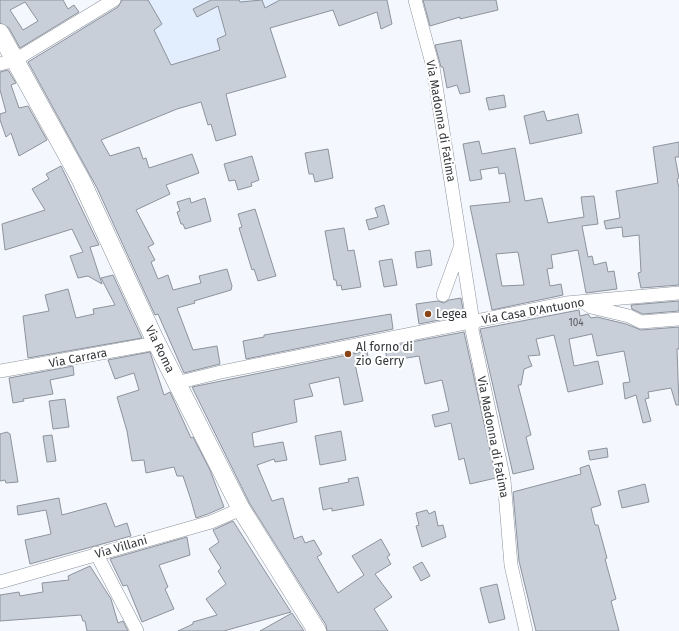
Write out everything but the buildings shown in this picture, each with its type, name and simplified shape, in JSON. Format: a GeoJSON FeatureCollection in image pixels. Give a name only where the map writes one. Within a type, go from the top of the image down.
{"type":"FeatureCollection","features":[{"type":"Feature","properties":{"kind":"main road","name":"Via Roma"},"geometry":{"type":"LineString","coordinates":[[0,33],[8,62],[81,180],[176,383],[241,509],[317,631]]}},
{"type":"Feature","properties":{"kind":"street"},"geometry":{"type":"LineString","coordinates":[[8,62],[114,0]]}},
{"type":"Feature","properties":{"kind":"street","name":"Via Madonna di Fatima"},"geometry":{"type":"LineString","coordinates":[[415,0],[434,67],[462,243],[473,322],[472,330],[504,480],[511,565],[526,631]]}},
{"type":"Feature","properties":{"kind":"street","name":"Via Madonna di Fatima"},"geometry":{"type":"LineString","coordinates":[[443,295],[462,243]]}},
{"type":"Feature","properties":{"kind":"street","name":"Via Casa D'Antuono"},"geometry":{"type":"LineString","coordinates":[[176,383],[221,372],[566,303],[679,293]]}},
{"type":"Feature","properties":{"kind":"street"},"geometry":{"type":"LineString","coordinates":[[582,302],[591,307],[629,316],[641,322],[679,319]]}},
{"type":"Feature","properties":{"kind":"street","name":"Via Carrara"},"geometry":{"type":"LineString","coordinates":[[0,371],[157,343]]}},
{"type":"Feature","properties":{"kind":"street","name":"Via Villani"},"geometry":{"type":"LineString","coordinates":[[0,582],[96,553],[211,522],[241,509]]}},
{"type":"Feature","properties":{"kind":"street"},"geometry":{"type":"LineString","coordinates":[[96,553],[137,631]]}},
{"type":"Feature","properties":{"kind":"shaded area"},"geometry":{"type":"Polygon","coordinates":[[[133,0],[345,0],[270,25],[285,74],[177,106],[102,79],[80,28],[133,0]]]}},
{"type":"Feature","properties":{"kind":"place","name":"Legea"},"geometry":{"type":"Point","coordinates":[428,314]}},
{"type":"Feature","properties":{"kind":"place","name":"Al forno di zio Gerry"},"geometry":{"type":"Point","coordinates":[348,354]}}]}
